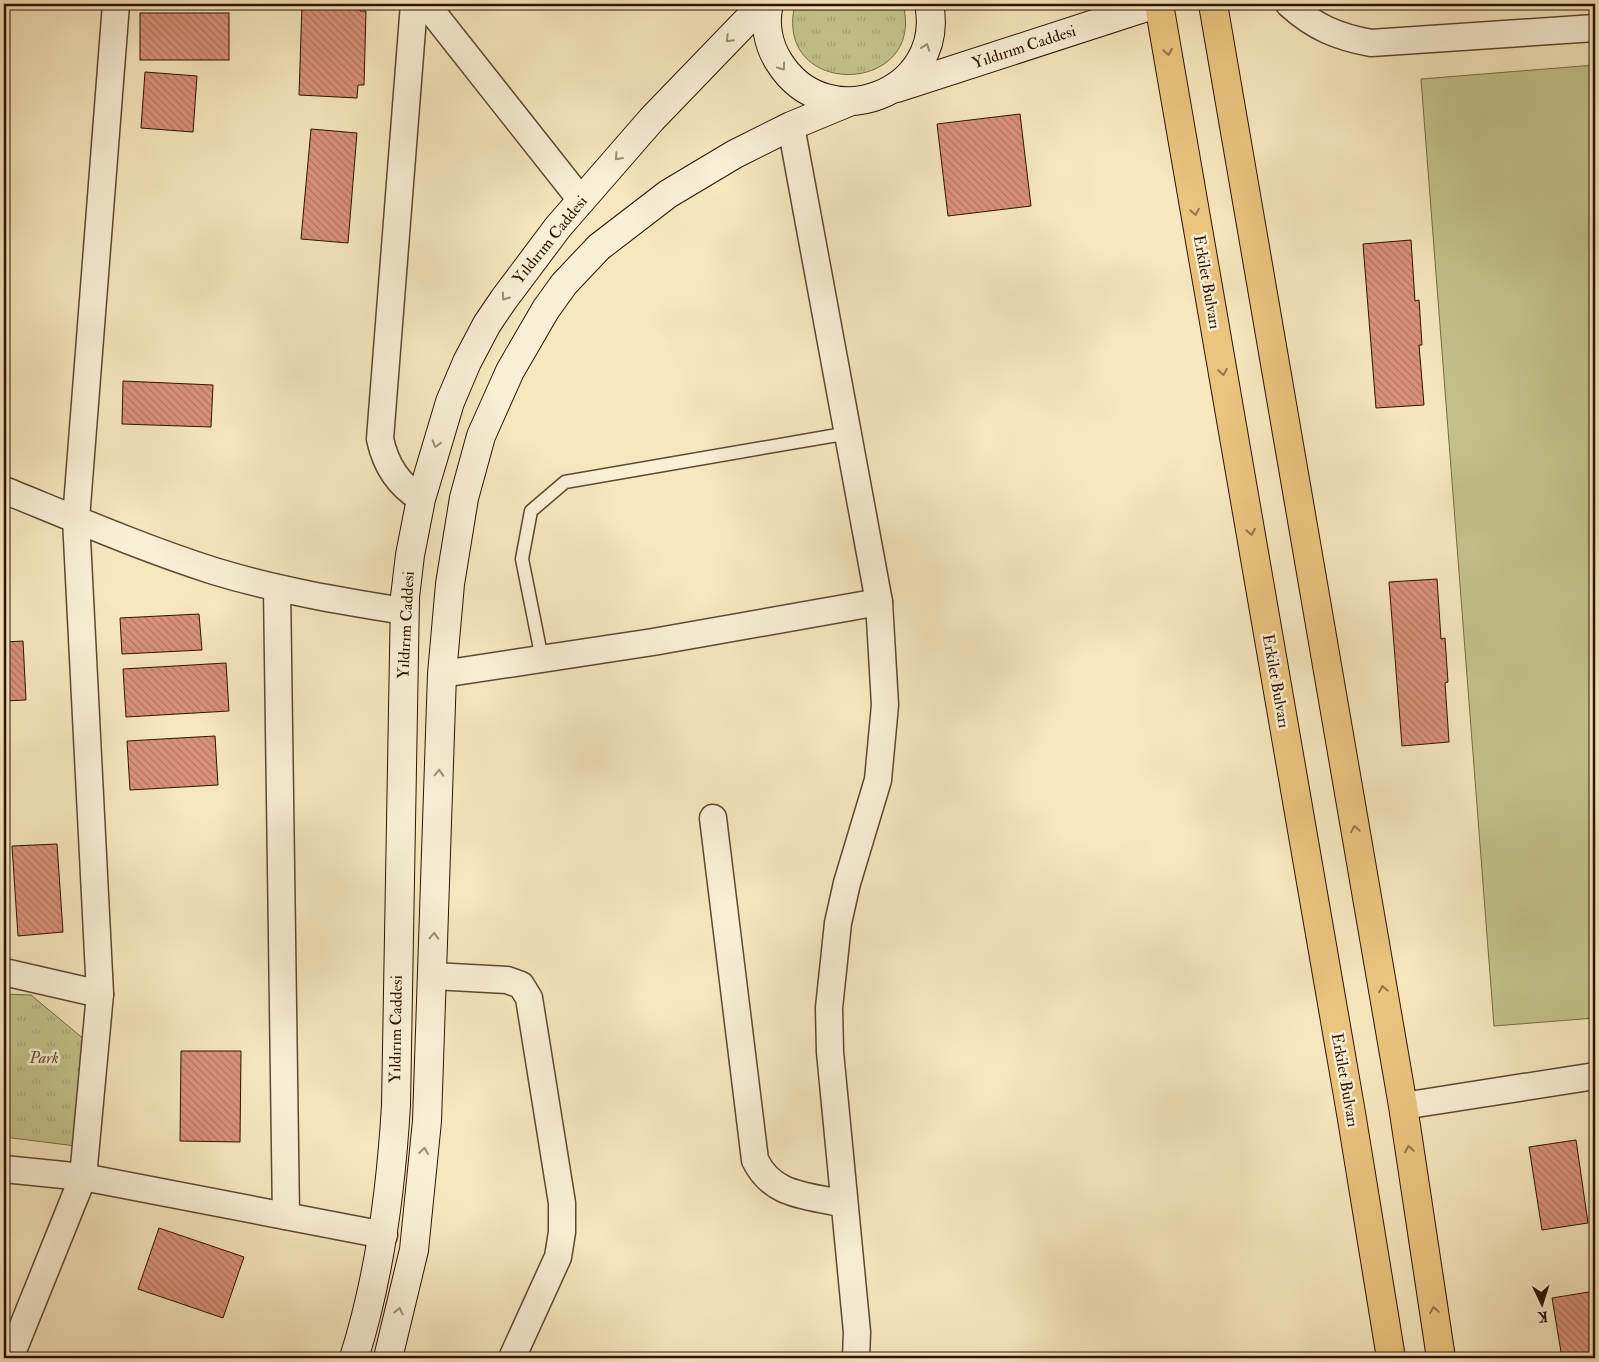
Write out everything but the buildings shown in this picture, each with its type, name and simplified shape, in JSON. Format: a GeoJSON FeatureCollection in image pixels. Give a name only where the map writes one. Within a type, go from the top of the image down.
{"type":"FeatureCollection","features":[{"type":"Feature","properties":{"kind":"main road","name":"Erkilet Bulvarı"},"geometry":{"type":"LineString","coordinates":[[1158,4],[1351,1113],[1391,1358]]}},
{"type":"Feature","properties":{"kind":"main road"},"geometry":{"type":"LineString","coordinates":[[1212,4],[1403,1106],[1441,1358]]}},
{"type":"Feature","properties":{"kind":"street"},"geometry":{"type":"LineString","coordinates":[[10,1358],[83,1177],[100,994],[76,519],[116,4]]}},
{"type":"Feature","properties":{"kind":"street"},"geometry":{"type":"LineString","coordinates":[[414,4],[380,439],[388,465],[396,478],[421,499]]}},
{"type":"Feature","properties":{"kind":"street"},"geometry":{"type":"LineString","coordinates":[[426,4],[581,200]]}},
{"type":"Feature","properties":{"kind":"street","name":"Yıldırım Caddesi"},"geometry":{"type":"LineString","coordinates":[[354,1358],[373,1290],[384,1235],[392,1170],[396,1105],[404,611],[410,555],[421,499],[444,419],[467,362],[504,299],[558,227],[652,119],[763,4]]}},
{"type":"Feature","properties":{"kind":"street"},"geometry":{"type":"LineString","coordinates":[[769,4],[767,17],[769,39],[777,60],[790,77],[817,95],[849,102]]}},
{"type":"Feature","properties":{"kind":"street"},"geometry":{"type":"LineString","coordinates":[[891,90],[915,68],[926,49],[931,28],[929,4]]}},
{"type":"Feature","properties":{"kind":"street","name":"Yıldırım Caddesi"},"geometry":{"type":"LineString","coordinates":[[388,1358],[414,1250],[428,1121],[442,674],[450,584],[472,467],[493,407],[546,308],[584,260],[647,208],[735,154],[791,126],[849,102],[871,99],[891,90],[1158,4]]}},
{"type":"Feature","properties":{"kind":"street"},"geometry":{"type":"LineString","coordinates":[[1290,4],[1303,17],[1322,29],[1346,39],[1371,43],[1595,28]]}},
{"type":"Feature","properties":{"kind":"street"},"geometry":{"type":"LineString","coordinates":[[791,126],[879,602],[885,705],[882,755],[872,805],[858,843],[840,915],[829,1008],[830,1052],[857,1332],[856,1358]]}},
{"type":"Feature","properties":{"kind":"street"},"geometry":{"type":"LineString","coordinates":[[4,490],[154,551],[215,571],[277,588],[340,602],[404,611]]}},
{"type":"Feature","properties":{"kind":"street"},"geometry":{"type":"LineString","coordinates":[[277,588],[286,1216]]}},
{"type":"Feature","properties":{"kind":"street"},"geometry":{"type":"LineString","coordinates":[[442,674],[653,642],[879,602]]}},
{"type":"Feature","properties":{"kind":"street"},"geometry":{"type":"LineString","coordinates":[[714,818],[754,1160],[769,1181],[780,1189],[844,1204]]}},
{"type":"Feature","properties":{"kind":"street"},"geometry":{"type":"LineString","coordinates":[[4,972],[100,994]]}},
{"type":"Feature","properties":{"kind":"street"},"geometry":{"type":"LineString","coordinates":[[433,976],[507,980],[521,985],[529,998],[562,1203],[562,1232],[558,1257],[512,1358]]}},
{"type":"Feature","properties":{"kind":"street"},"geometry":{"type":"LineString","coordinates":[[1403,1106],[1595,1076]]}},
{"type":"Feature","properties":{"kind":"street"},"geometry":{"type":"LineString","coordinates":[[4,1169],[83,1177],[384,1235]]}},
{"type":"Feature","properties":{"kind":"lane"},"geometry":{"type":"LineString","coordinates":[[542,659],[522,559],[531,511],[564,482],[849,433]]}},
{"type":"Feature","properties":{"kind":"green space"},"geometry":{"type":"Polygon","coordinates":[[[795,4],[903,4],[904,34],[893,56],[873,70],[849,74],[825,70],[806,57],[794,35],[795,4]]]}},
{"type":"Feature","properties":{"kind":"green space"},"geometry":{"type":"Polygon","coordinates":[[[1595,65],[1595,1018],[1494,1026],[1421,79],[1595,65]]]}},
{"type":"Feature","properties":{"kind":"green space","name":"Park"},"geometry":{"type":"Polygon","coordinates":[[[4,994],[31,995],[85,1040],[76,1146],[4,1137],[4,994]]]}}]}
